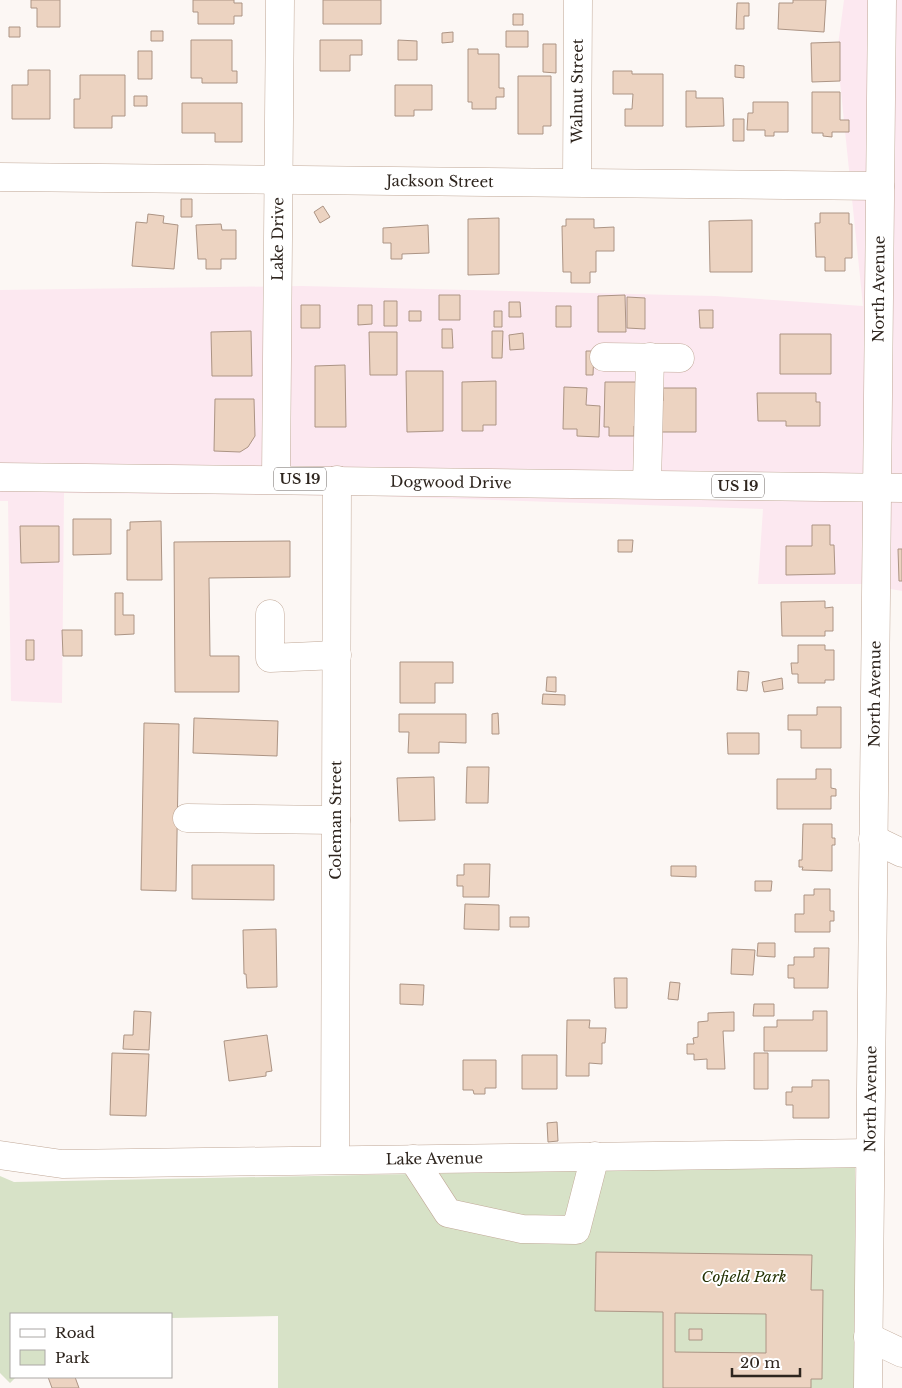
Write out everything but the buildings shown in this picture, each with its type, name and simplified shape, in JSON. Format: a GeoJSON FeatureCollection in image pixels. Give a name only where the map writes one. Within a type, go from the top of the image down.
{"type":"FeatureCollection","features":[{"type":"Feature","properties":{"kind":"street","name":"Lake Drive"},"geometry":{"type":"LineString","coordinates":[[276,479],[280,0]]}},
{"type":"Feature","properties":{"kind":"street","name":"Walnut Street"},"geometry":{"type":"LineString","coordinates":[[577,182],[578,0]]}},
{"type":"Feature","properties":{"kind":"street","name":"North Avenue"},"geometry":{"type":"LineString","coordinates":[[868,1388],[873,839],[890,488],[891,231],[880,186],[882,0]]}},
{"type":"Feature","properties":{"kind":"street","name":"Jackson Street"},"geometry":{"type":"LineString","coordinates":[[0,177],[880,186]]}},
{"type":"Feature","properties":{"kind":"street"},"geometry":{"type":"LineString","coordinates":[[604,357],[680,358]]}},
{"type":"Feature","properties":{"kind":"street"},"geometry":{"type":"LineString","coordinates":[[647,484],[650,357]]}},
{"type":"Feature","properties":{"kind":"street","name":"Dogwood Drive"},"geometry":{"type":"LineString","coordinates":[[0,477],[890,488]]}},
{"type":"Feature","properties":{"kind":"street","name":"Coleman Street"},"geometry":{"type":"LineString","coordinates":[[335,1160],[338,480]]}},
{"type":"Feature","properties":{"kind":"street"},"geometry":{"type":"LineString","coordinates":[[270,614],[270,658],[337,656]]}},
{"type":"Feature","properties":{"kind":"street"},"geometry":{"type":"LineString","coordinates":[[187,818],[336,820]]}},
{"type":"Feature","properties":{"kind":"street"},"geometry":{"type":"LineString","coordinates":[[873,839],[902,853]]}},
{"type":"Feature","properties":{"kind":"street","name":"Lake Avenue"},"geometry":{"type":"LineString","coordinates":[[0,1154],[62,1164],[870,1153]]}},
{"type":"Feature","properties":{"kind":"street"},"geometry":{"type":"LineString","coordinates":[[413,1159],[448,1212],[522,1228],[576,1230],[595,1156]]}},
{"type":"Feature","properties":{"kind":"street"},"geometry":{"type":"LineString","coordinates":[[868,1337],[902,1353]]}},
{"type":"Feature","properties":{"kind":"shaded area"},"geometry":{"type":"Polygon","coordinates":[[[844,0],[902,0],[902,591],[863,584],[758,584],[763,509],[375,496],[64,493],[62,703],[11,701],[8,501],[0,501],[0,290],[302,286],[715,296],[863,306],[837,53],[844,0]]]}},
{"type":"Feature","properties":{"kind":"green space","name":"Cofield Park"},"geometry":{"type":"Polygon","coordinates":[[[855,1165],[855,1388],[278,1388],[278,1316],[172,1318],[172,1313],[10,1313],[10,1378],[15,1378],[10,1383],[0,1373],[0,1176],[14,1182],[855,1165]]]}}]}
